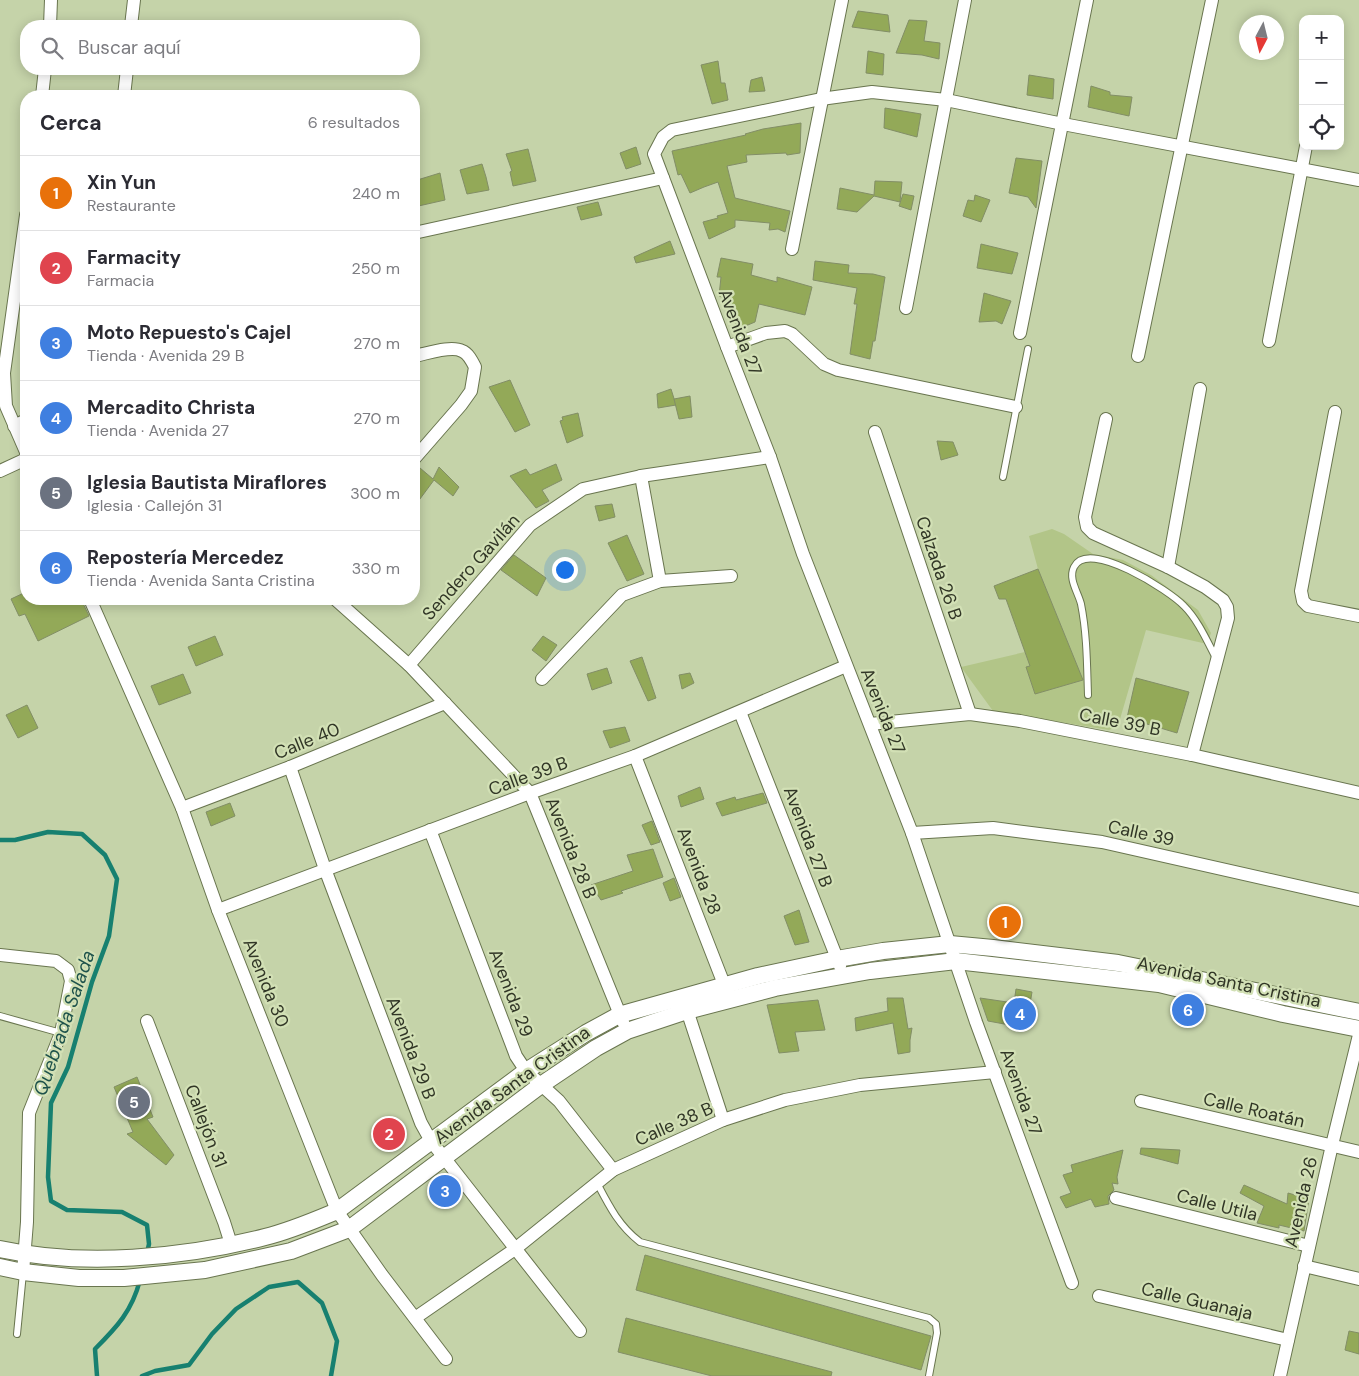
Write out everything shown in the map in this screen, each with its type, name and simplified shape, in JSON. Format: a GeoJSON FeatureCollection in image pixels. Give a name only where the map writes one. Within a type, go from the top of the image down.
{"type":"FeatureCollection","features":[{"type":"Feature","properties":{"kind":"street"},"geometry":{"type":"LineString","coordinates":[[50,20],[51,0]]}},
{"type":"Feature","properties":{"kind":"street"},"geometry":{"type":"LineString","coordinates":[[132,20],[134,0]]}},
{"type":"Feature","properties":{"kind":"street"},"geometry":{"type":"LineString","coordinates":[[792,249],[842,0]]}},
{"type":"Feature","properties":{"kind":"street"},"geometry":{"type":"LineString","coordinates":[[906,308],[965,0]]}},
{"type":"Feature","properties":{"kind":"street"},"geometry":{"type":"LineString","coordinates":[[1020,333],[1087,0]]}},
{"type":"Feature","properties":{"kind":"street"},"geometry":{"type":"LineString","coordinates":[[1138,356],[1212,0]]}},
{"type":"Feature","properties":{"kind":"street"},"geometry":{"type":"LineString","coordinates":[[43,90],[44,75]]}},
{"type":"Feature","properties":{"kind":"street"},"geometry":{"type":"LineString","coordinates":[[125,90],[126,75]]}},
{"type":"Feature","properties":{"kind":"street"},"geometry":{"type":"LineString","coordinates":[[821,99],[872,92],[946,100],[1359,180]]}},
{"type":"Feature","properties":{"kind":"street","name":"Avenida 27"},"geometry":{"type":"LineString","coordinates":[[821,99],[672,130],[663,137],[654,154],[726,347],[770,457],[803,554],[912,834],[995,1072],[1072,1283]]}},
{"type":"Feature","properties":{"kind":"street"},"geometry":{"type":"LineString","coordinates":[[1269,341],[1305,150]]}},
{"type":"Feature","properties":{"kind":"street"},"geometry":{"type":"LineString","coordinates":[[420,232],[663,178]]}},
{"type":"Feature","properties":{"kind":"street"},"geometry":{"type":"LineString","coordinates":[[20,275],[2,373],[6,406],[20,439]]}},
{"type":"Feature","properties":{"kind":"street"},"geometry":{"type":"LineString","coordinates":[[726,347],[766,333],[785,331],[792,334],[824,364],[838,370],[1016,407]]}},
{"type":"Feature","properties":{"kind":"street"},"geometry":{"type":"LineString","coordinates":[[420,355],[449,349],[462,350],[470,357],[475,366],[471,390],[461,405],[420,452]]}},
{"type":"Feature","properties":{"kind":"street"},"geometry":{"type":"LineString","coordinates":[[1168,567],[1200,389]]}},
{"type":"Feature","properties":{"kind":"street"},"geometry":{"type":"LineString","coordinates":[[1335,412],[1301,591],[1303,601],[1308,606],[1359,616]]}},
{"type":"Feature","properties":{"kind":"street"},"geometry":{"type":"LineString","coordinates":[[1106,419],[1085,517],[1088,526],[1093,533],[1168,567],[1205,587],[1223,600],[1228,607],[1228,618],[1192,755]]}},
{"type":"Feature","properties":{"kind":"street"},"geometry":{"type":"LineString","coordinates":[[14,426],[20,423]]}},
{"type":"Feature","properties":{"kind":"street","name":"Calzada 26 B"},"geometry":{"type":"LineString","coordinates":[[875,432],[970,714]]}},
{"type":"Feature","properties":{"kind":"street","name":"Sendero Gavilán"},"geometry":{"type":"LineString","coordinates":[[409,665],[530,525],[583,489],[641,476],[770,457]]}},
{"type":"Feature","properties":{"kind":"street"},"geometry":{"type":"LineString","coordinates":[[0,472],[20,462]]}},
{"type":"Feature","properties":{"kind":"street"},"geometry":{"type":"LineString","coordinates":[[641,476],[660,581]]}},
{"type":"Feature","properties":{"kind":"street"},"geometry":{"type":"LineString","coordinates":[[542,679],[622,595],[660,581],[731,576]]}},
{"type":"Feature","properties":{"kind":"street","name":"Avenida 30"},"geometry":{"type":"LineString","coordinates":[[93,605],[182,808],[218,910],[337,1211],[446,1359]]}},
{"type":"Feature","properties":{"kind":"street","name":"Avenida 28 B"},"geometry":{"type":"LineString","coordinates":[[342,605],[409,665],[530,793],[627,1031]]}},
{"type":"Feature","properties":{"kind":"street","name":"Calle 39 B"},"geometry":{"type":"LineString","coordinates":[[218,910],[530,793],[635,756],[846,666]]}},
{"type":"Feature","properties":{"kind":"street","name":"Calle 40"},"geometry":{"type":"LineString","coordinates":[[182,808],[290,767],[445,703]]}},
{"type":"Feature","properties":{"kind":"street","name":"Avenida 27 B"},"geometry":{"type":"LineString","coordinates":[[740,712],[842,976]]}},
{"type":"Feature","properties":{"kind":"street","name":"Calle 39 B"},"geometry":{"type":"LineString","coordinates":[[870,724],[970,714],[1020,720],[1192,755],[1359,793]]}},
{"type":"Feature","properties":{"kind":"street","name":"Avenida 28"},"geometry":{"type":"LineString","coordinates":[[635,756],[727,992]]}},
{"type":"Feature","properties":{"kind":"street","name":"Avenida 29 B"},"geometry":{"type":"LineString","coordinates":[[290,767],[325,869],[421,1123],[431,1141],[580,1331]]}},
{"type":"Feature","properties":{"kind":"street","name":"Calle 39"},"geometry":{"type":"LineString","coordinates":[[912,834],[993,828],[1102,842],[1359,900]]}},
{"type":"Feature","properties":{"kind":"street","name":"Avenida 29"},"geometry":{"type":"LineString","coordinates":[[430,830],[516,1056],[526,1071],[559,1101],[613,1170]]}},
{"type":"Feature","properties":{"kind":"street","name":"Avenida Santa Cristina"},"geometry":{"type":"LineString","coordinates":[[727,992],[758,976],[883,951],[950,944],[1118,963],[1359,1012]]}},
{"type":"Feature","properties":{"kind":"street"},"geometry":{"type":"LineString","coordinates":[[0,955],[56,961],[68,970],[71,981],[60,1033],[29,1113],[26,1255],[23,1272]]}},
{"type":"Feature","properties":{"kind":"street","name":"Avenida Santa Cristina"},"geometry":{"type":"LineString","coordinates":[[0,1249],[26,1255],[110,1259],[185,1253],[265,1237],[304,1225],[337,1211],[526,1071],[586,1033],[619,1015],[685,1004],[727,992],[775,988],[870,971],[956,962],[1159,984],[1283,1014],[1359,1029]]}},
{"type":"Feature","properties":{"kind":"street"},"geometry":{"type":"LineString","coordinates":[[685,1004],[723,1120]]}},
{"type":"Feature","properties":{"kind":"street","name":"Avenida Santa Cristina"},"geometry":{"type":"LineString","coordinates":[[0,1267],[23,1272],[79,1278],[124,1278],[205,1270],[291,1251],[349,1229],[541,1085],[596,1048],[627,1031],[685,1004]]}},
{"type":"Feature","properties":{"kind":"street","name":"Callejón 31"},"geometry":{"type":"LineString","coordinates":[[147,1021],[231,1244]]}},
{"type":"Feature","properties":{"kind":"street","name":"Avenida 26"},"geometry":{"type":"LineString","coordinates":[[1280,1376],[1304,1266],[1359,1036]]}},
{"type":"Feature","properties":{"kind":"street","name":"Calle 38 B"},"geometry":{"type":"LineString","coordinates":[[415,1318],[515,1249],[613,1170],[723,1120],[785,1100],[860,1086],[995,1072]]}},
{"type":"Feature","properties":{"kind":"street","name":"Calle Roatán"},"geometry":{"type":"LineString","coordinates":[[1141,1101],[1359,1152]]}},
{"type":"Feature","properties":{"kind":"street","name":"Calle Utila"},"geometry":{"type":"LineString","coordinates":[[1116,1198],[1309,1246]]}},
{"type":"Feature","properties":{"kind":"street"},"geometry":{"type":"LineString","coordinates":[[1304,1266],[1359,1279]]}},
{"type":"Feature","properties":{"kind":"street","name":"Calle Guanaja"},"geometry":{"type":"LineString","coordinates":[[1099,1296],[1288,1340]]}},
{"type":"Feature","properties":{"kind":"lane"},"geometry":{"type":"LineString","coordinates":[[1003,477],[1028,349]]}},
{"type":"Feature","properties":{"kind":"lane"},"geometry":{"type":"LineString","coordinates":[[1088,695],[1086,645],[1080,603],[1072,577],[1074,566],[1080,561],[1087,559],[1116,563],[1161,589],[1184,606],[1198,624],[1217,659]]}},
{"type":"Feature","properties":{"kind":"lane"},"geometry":{"type":"LineString","coordinates":[[0,1016],[60,1033]]}},
{"type":"Feature","properties":{"kind":"lane"},"geometry":{"type":"LineString","coordinates":[[597,1183],[613,1214],[627,1232],[640,1242],[929,1318],[936,1324],[937,1333],[929,1376]]}},
{"type":"Feature","properties":{"kind":"lane"},"geometry":{"type":"LineString","coordinates":[[17,1334],[23,1272]]}},
{"type":"Feature","properties":{"kind":"green space"},"geometry":{"type":"Polygon","coordinates":[[[1052,529],[1064,534],[1093,554],[1123,560],[1151,575],[1198,610],[1211,633],[1207,644],[1146,630],[1118,726],[1109,730],[993,711],[961,667],[1025,652],[1030,666],[1026,667],[1035,694],[1083,680],[1038,569],[1029,536],[1052,529]]]}},
{"type":"Feature","properties":{"kind":"building"},"geometry":{"type":"Polygon","coordinates":[[[858,11],[888,15],[890,32],[852,27],[858,11]]]}},
{"type":"Feature","properties":{"kind":"building"},"geometry":{"type":"Polygon","coordinates":[[[909,20],[927,21],[924,41],[940,43],[939,59],[922,55],[896,53],[909,20]]]}},
{"type":"Feature","properties":{"kind":"building"},"geometry":{"type":"Polygon","coordinates":[[[868,51],[884,54],[883,75],[866,73],[868,51]]]}},
{"type":"Feature","properties":{"kind":"building"},"geometry":{"type":"Polygon","coordinates":[[[718,61],[721,83],[725,83],[728,100],[712,104],[701,65],[718,61]]]}},
{"type":"Feature","properties":{"kind":"building"},"geometry":{"type":"Polygon","coordinates":[[[1029,75],[1054,79],[1053,99],[1027,95],[1029,75]]]}},
{"type":"Feature","properties":{"kind":"building"},"geometry":{"type":"Polygon","coordinates":[[[762,77],[765,91],[749,92],[751,80],[762,77]]]}},
{"type":"Feature","properties":{"kind":"building"},"geometry":{"type":"Polygon","coordinates":[[[1091,86],[1110,92],[1110,95],[1132,97],[1129,116],[1088,107],[1091,86]]]}},
{"type":"Feature","properties":{"kind":"building"},"geometry":{"type":"Polygon","coordinates":[[[885,108],[921,114],[917,137],[884,128],[885,108]]]}},
{"type":"Feature","properties":{"kind":"building"},"geometry":{"type":"Polygon","coordinates":[[[801,123],[800,153],[787,155],[786,153],[746,155],[747,162],[727,166],[735,198],[790,211],[785,232],[778,229],[769,230],[770,223],[735,220],[735,227],[709,239],[703,222],[728,213],[718,182],[690,193],[681,174],[678,175],[672,151],[746,135],[763,129],[801,123]]]}},
{"type":"Feature","properties":{"kind":"building"},"geometry":{"type":"Polygon","coordinates":[[[636,147],[641,164],[626,169],[620,153],[636,147]]]}},
{"type":"Feature","properties":{"kind":"building"},"geometry":{"type":"Polygon","coordinates":[[[528,149],[536,181],[513,186],[510,172],[512,171],[506,154],[528,149]]]}},
{"type":"Feature","properties":{"kind":"building"},"geometry":{"type":"Polygon","coordinates":[[[1016,158],[1042,161],[1036,208],[1028,197],[1009,193],[1016,158]]]}},
{"type":"Feature","properties":{"kind":"building"},"geometry":{"type":"Polygon","coordinates":[[[482,164],[489,190],[467,194],[460,170],[482,164]]]}},
{"type":"Feature","properties":{"kind":"building"},"geometry":{"type":"Polygon","coordinates":[[[440,173],[445,200],[420,206],[420,179],[440,173]]]}},
{"type":"Feature","properties":{"kind":"building"},"geometry":{"type":"Polygon","coordinates":[[[875,181],[902,182],[900,202],[874,196],[857,212],[837,209],[840,188],[874,195],[875,181]]]}},
{"type":"Feature","properties":{"kind":"building"},"geometry":{"type":"Polygon","coordinates":[[[903,194],[914,196],[911,210],[899,206],[903,194]]]}},
{"type":"Feature","properties":{"kind":"building"},"geometry":{"type":"Polygon","coordinates":[[[975,195],[990,200],[981,222],[963,216],[968,200],[974,201],[975,195]]]}},
{"type":"Feature","properties":{"kind":"building"},"geometry":{"type":"Polygon","coordinates":[[[598,202],[602,215],[581,220],[577,207],[598,202]]]}},
{"type":"Feature","properties":{"kind":"building"},"geometry":{"type":"Polygon","coordinates":[[[670,241],[675,254],[636,263],[634,257],[670,241]]]}},
{"type":"Feature","properties":{"kind":"building"},"geometry":{"type":"Polygon","coordinates":[[[981,244],[1018,253],[1012,274],[977,268],[981,244]]]}},
{"type":"Feature","properties":{"kind":"building"},"geometry":{"type":"Polygon","coordinates":[[[721,258],[753,264],[751,275],[777,282],[777,277],[812,287],[805,315],[759,304],[755,322],[738,327],[728,311],[729,300],[719,296],[721,277],[717,277],[721,258]]]}},
{"type":"Feature","properties":{"kind":"building"},"geometry":{"type":"Polygon","coordinates":[[[815,261],[849,265],[848,273],[873,274],[885,277],[875,341],[873,341],[870,359],[850,354],[857,304],[854,304],[857,288],[813,280],[815,261]]]}},
{"type":"Feature","properties":{"kind":"building"},"geometry":{"type":"Polygon","coordinates":[[[984,293],[1011,301],[1002,324],[996,321],[979,322],[984,293]]]}},
{"type":"Feature","properties":{"kind":"building"},"geometry":{"type":"Polygon","coordinates":[[[510,380],[530,425],[515,432],[489,387],[510,380]]]}},
{"type":"Feature","properties":{"kind":"building"},"geometry":{"type":"Polygon","coordinates":[[[671,389],[676,405],[658,408],[657,394],[671,389]]]}},
{"type":"Feature","properties":{"kind":"building"},"geometry":{"type":"Polygon","coordinates":[[[690,396],[692,417],[679,419],[674,399],[690,396]]]}},
{"type":"Feature","properties":{"kind":"building"},"geometry":{"type":"Polygon","coordinates":[[[578,413],[583,436],[567,443],[560,421],[563,420],[562,417],[578,413]]]}},
{"type":"Feature","properties":{"kind":"building"},"geometry":{"type":"Polygon","coordinates":[[[937,441],[953,442],[958,455],[941,460],[937,441]]]}},
{"type":"Feature","properties":{"kind":"building"},"geometry":{"type":"Polygon","coordinates":[[[556,464],[562,480],[542,490],[549,501],[536,508],[510,476],[526,469],[530,475],[556,464]]]}},
{"type":"Feature","properties":{"kind":"building"},"geometry":{"type":"Polygon","coordinates":[[[439,467],[459,487],[453,496],[434,480],[420,499],[420,468],[433,479],[439,467]]]}},
{"type":"Feature","properties":{"kind":"building"},"geometry":{"type":"Polygon","coordinates":[[[612,504],[615,517],[599,521],[595,506],[612,504]]]}},
{"type":"Feature","properties":{"kind":"building"},"geometry":{"type":"Polygon","coordinates":[[[627,535],[644,574],[627,581],[608,543],[627,535]]]}},
{"type":"Feature","properties":{"kind":"building"},"geometry":{"type":"Polygon","coordinates":[[[514,555],[546,578],[537,596],[501,570],[514,555]]]}},
{"type":"Feature","properties":{"kind":"building"},"geometry":{"type":"Polygon","coordinates":[[[1038,569],[1083,680],[1035,694],[1026,667],[1030,666],[1006,599],[999,599],[994,586],[1038,569]]]}},
{"type":"Feature","properties":{"kind":"building"},"geometry":{"type":"Polygon","coordinates":[[[20,595],[20,605],[84,605],[89,616],[38,641],[25,614],[19,616],[11,599],[20,595]]]}},
{"type":"Feature","properties":{"kind":"building"},"geometry":{"type":"Polygon","coordinates":[[[215,636],[223,655],[196,666],[188,647],[215,636]]]}},
{"type":"Feature","properties":{"kind":"building"},"geometry":{"type":"Polygon","coordinates":[[[543,636],[557,645],[546,661],[532,650],[543,636]]]}},
{"type":"Feature","properties":{"kind":"building"},"geometry":{"type":"Polygon","coordinates":[[[642,657],[656,698],[648,701],[630,661],[642,657]]]}},
{"type":"Feature","properties":{"kind":"building"},"geometry":{"type":"Polygon","coordinates":[[[607,668],[612,683],[592,690],[587,674],[607,668]]]}},
{"type":"Feature","properties":{"kind":"building"},"geometry":{"type":"Polygon","coordinates":[[[690,673],[694,683],[682,689],[679,675],[690,673]]]}},
{"type":"Feature","properties":{"kind":"building"},"geometry":{"type":"Polygon","coordinates":[[[183,674],[191,693],[159,705],[151,686],[183,674]]]}},
{"type":"Feature","properties":{"kind":"building"},"geometry":{"type":"Polygon","coordinates":[[[1136,678],[1189,692],[1177,733],[1127,718],[1136,678]]]}},
{"type":"Feature","properties":{"kind":"building"},"geometry":{"type":"Polygon","coordinates":[[[27,705],[38,728],[18,738],[6,715],[27,705]]]}},
{"type":"Feature","properties":{"kind":"building"},"geometry":{"type":"Polygon","coordinates":[[[625,727],[630,741],[610,748],[603,731],[625,727]]]}},
{"type":"Feature","properties":{"kind":"building"},"geometry":{"type":"Polygon","coordinates":[[[700,787],[704,799],[681,807],[678,796],[700,787]]]}},
{"type":"Feature","properties":{"kind":"building"},"geometry":{"type":"Polygon","coordinates":[[[763,793],[767,803],[722,816],[716,803],[735,797],[736,800],[763,793]]]}},
{"type":"Feature","properties":{"kind":"building"},"geometry":{"type":"Polygon","coordinates":[[[230,803],[235,816],[211,826],[206,812],[230,803]]]}},
{"type":"Feature","properties":{"kind":"building"},"geometry":{"type":"Polygon","coordinates":[[[652,821],[660,842],[651,845],[642,825],[652,821]]]}},
{"type":"Feature","properties":{"kind":"building"},"geometry":{"type":"Polygon","coordinates":[[[653,849],[663,877],[601,900],[591,885],[633,871],[627,855],[653,849]]]}},
{"type":"Feature","properties":{"kind":"building"},"geometry":{"type":"Polygon","coordinates":[[[674,878],[681,897],[670,901],[663,883],[674,878]]]}},
{"type":"Feature","properties":{"kind":"building"},"geometry":{"type":"Polygon","coordinates":[[[996,909],[1016,911],[1015,934],[995,933],[996,909]]]}},
{"type":"Feature","properties":{"kind":"building"},"geometry":{"type":"Polygon","coordinates":[[[799,910],[809,942],[795,945],[784,916],[799,910]]]}},
{"type":"Feature","properties":{"kind":"building"},"geometry":{"type":"Polygon","coordinates":[[[1016,989],[1032,992],[1026,1028],[988,1021],[980,998],[1014,1003],[1016,989]]]}},
{"type":"Feature","properties":{"kind":"building"},"geometry":{"type":"Polygon","coordinates":[[[887,998],[903,998],[908,1029],[912,1028],[910,1052],[898,1054],[893,1023],[856,1031],[855,1018],[888,1011],[887,998]]]}},
{"type":"Feature","properties":{"kind":"building"},"geometry":{"type":"Polygon","coordinates":[[[818,1000],[825,1030],[795,1032],[799,1051],[779,1053],[767,1005],[818,1000]]]}},
{"type":"Feature","properties":{"kind":"building"},"geometry":{"type":"Polygon","coordinates":[[[1184,1002],[1195,1004],[1192,1018],[1180,1016],[1184,1002]]]}},
{"type":"Feature","properties":{"kind":"building"},"geometry":{"type":"Polygon","coordinates":[[[137,1077],[153,1117],[147,1119],[174,1155],[166,1165],[127,1134],[133,1132],[114,1087],[137,1077]]]}},
{"type":"Feature","properties":{"kind":"building"},"geometry":{"type":"Polygon","coordinates":[[[396,1123],[402,1139],[382,1146],[376,1130],[396,1123]]]}},
{"type":"Feature","properties":{"kind":"building"},"geometry":{"type":"Polygon","coordinates":[[[1141,1148],[1180,1150],[1178,1164],[1140,1154],[1141,1148]]]}},
{"type":"Feature","properties":{"kind":"building"},"geometry":{"type":"Polygon","coordinates":[[[1123,1150],[1117,1177],[1118,1184],[1112,1183],[1114,1190],[1108,1196],[1109,1204],[1095,1207],[1091,1199],[1066,1208],[1060,1197],[1071,1193],[1063,1175],[1073,1172],[1071,1165],[1123,1150]]]}},
{"type":"Feature","properties":{"kind":"building"},"geometry":{"type":"Polygon","coordinates":[[[444,1177],[459,1197],[447,1205],[432,1185],[444,1177]]]}},
{"type":"Feature","properties":{"kind":"building"},"geometry":{"type":"Polygon","coordinates":[[[1244,1185],[1287,1204],[1288,1193],[1309,1199],[1304,1231],[1279,1225],[1279,1228],[1257,1223],[1264,1206],[1240,1193],[1244,1185]]]}},
{"type":"Feature","properties":{"kind":"building"},"geometry":{"type":"Polygon","coordinates":[[[645,1255],[931,1336],[921,1370],[636,1290],[645,1255]]]}},
{"type":"Feature","properties":{"kind":"building"},"geometry":{"type":"Polygon","coordinates":[[[626,1318],[832,1372],[831,1376],[712,1376],[618,1352],[626,1318]]]}},
{"type":"Feature","properties":{"kind":"building"},"geometry":{"type":"Polygon","coordinates":[[[1349,1331],[1359,1333],[1359,1354],[1345,1350],[1349,1331]]]}},
{"type":"Feature","properties":{"kind":"waterway","name":"Quebrada Salada"},"geometry":{"type":"LineString","coordinates":[[0,840],[15,840],[48,832],[82,834],[105,855],[117,879],[109,936],[92,982],[68,1067],[51,1103],[48,1177],[51,1201],[67,1210],[122,1212],[147,1225],[149,1244],[147,1253]]}},
{"type":"Feature","properties":{"kind":"waterway","name":"Quebrada Salada"},"geometry":{"type":"LineString","coordinates":[[97,1376],[95,1349],[123,1318],[133,1301],[140,1280]]}},
{"type":"Feature","properties":{"kind":"waterway","name":"Quebrada Salada"},"geometry":{"type":"LineString","coordinates":[[142,1376],[155,1371],[189,1365],[212,1334],[236,1309],[269,1287],[298,1282],[322,1303],[337,1341],[331,1376]]}},
{"type":"Feature","properties":{"kind":"place","name":"Xin Yun"},"geometry":{"type":"Point","coordinates":[1005,922]}},
{"type":"Feature","properties":{"kind":"place","name":"Repostería Mercedez"},"geometry":{"type":"Point","coordinates":[1188,1010]}},
{"type":"Feature","properties":{"kind":"place","name":"Mercadito Christa"},"geometry":{"type":"Point","coordinates":[1020,1014]}},
{"type":"Feature","properties":{"kind":"place","name":"Iglesia Bautista Miraflores"},"geometry":{"type":"Point","coordinates":[134,1102]}},
{"type":"Feature","properties":{"kind":"place","name":"Farmacity"},"geometry":{"type":"Point","coordinates":[389,1134]}},
{"type":"Feature","properties":{"kind":"place","name":"Moto Repuesto's Cajel"},"geometry":{"type":"Point","coordinates":[445,1191]}}]}
